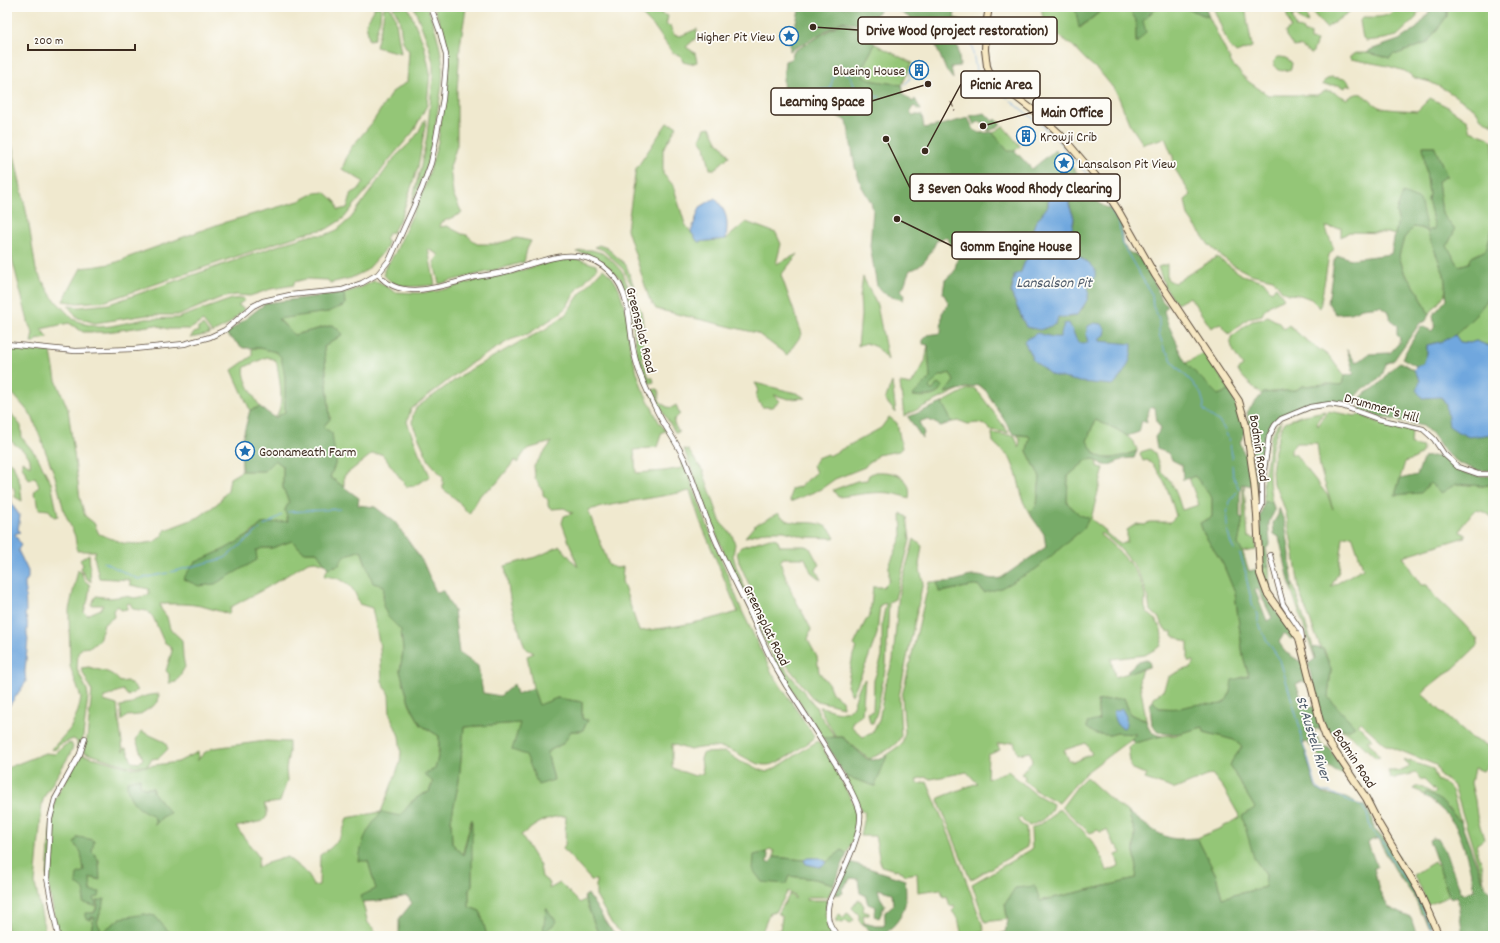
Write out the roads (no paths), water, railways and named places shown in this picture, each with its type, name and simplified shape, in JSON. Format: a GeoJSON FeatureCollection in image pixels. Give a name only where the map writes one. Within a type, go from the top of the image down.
{"type":"FeatureCollection","features":[{"type":"Feature","properties":{"kind":"main road","name":"Bodmin Road"},"geometry":{"type":"LineString","coordinates":[[989,7],[986,25],[985,50],[986,61],[990,74],[999,84],[1038,114],[1060,134],[1095,175],[1118,210],[1156,275],[1239,401],[1246,425],[1257,516],[1260,574],[1262,580],[1267,593],[1299,640],[1320,721],[1326,738],[1366,798],[1379,824],[1418,891],[1438,936]]}},
{"type":"Feature","properties":{"kind":"street"},"geometry":{"type":"LineString","coordinates":[[7,344],[75,351],[134,349],[184,344],[210,337],[225,330],[253,306],[263,301],[290,295],[342,290],[362,283],[378,274],[390,259],[422,188],[431,163],[435,144],[444,93],[446,59],[440,32],[431,7]]}},
{"type":"Feature","properties":{"kind":"street","name":"Greensplat Road"},"geometry":{"type":"LineString","coordinates":[[378,274],[383,280],[394,287],[401,289],[438,288],[477,277],[508,271],[557,256],[570,255],[585,257],[600,264],[617,279],[625,297],[630,319],[635,359],[642,380],[657,411],[683,456],[710,528],[736,588],[748,608],[777,671],[846,781],[857,805],[860,814],[860,826],[854,844],[829,902],[827,912],[830,926],[838,936]]}},
{"type":"Feature","properties":{"kind":"street","name":"Drummer's Hill"},"geometry":{"type":"LineString","coordinates":[[1257,516],[1262,505],[1262,483],[1269,436],[1275,425],[1281,419],[1310,407],[1330,404],[1342,406],[1378,419],[1422,429],[1434,439],[1444,454],[1458,466],[1478,474],[1493,474]]}},
{"type":"Feature","properties":{"kind":"street"},"geometry":{"type":"LineString","coordinates":[[1270,555],[1283,604],[1301,631],[1302,638],[1299,640]]}},
{"type":"Feature","properties":{"kind":"street"},"geometry":{"type":"LineString","coordinates":[[58,936],[48,878],[50,819],[56,798],[80,754],[85,738]]}},
{"type":"Feature","properties":{"kind":"water","name":"Lansalson Pit"},"geometry":{"type":"Polygon","coordinates":[[[1056,178],[1070,183],[1081,195],[1069,200],[1069,205],[1074,218],[1071,234],[1077,254],[1095,269],[1095,277],[1088,287],[1087,300],[1076,316],[1058,317],[1056,324],[1040,330],[1026,327],[1011,293],[1013,285],[1012,281],[1014,280],[1014,275],[1021,272],[1025,261],[1032,251],[1029,249],[1030,238],[1035,223],[1048,206],[1049,187],[1055,183],[1054,180],[1056,178]]]}},
{"type":"Feature","properties":{"kind":"water"},"geometry":{"type":"Polygon","coordinates":[[[715,198],[725,213],[727,222],[726,239],[698,242],[691,232],[700,207],[715,198]]]}},
{"type":"Feature","properties":{"kind":"water"},"geometry":{"type":"Polygon","coordinates":[[[1069,323],[1078,343],[1088,343],[1086,335],[1088,326],[1094,323],[1102,324],[1106,330],[1105,335],[1100,338],[1100,341],[1132,344],[1131,356],[1127,366],[1113,385],[1080,382],[1051,375],[1033,360],[1024,341],[1037,333],[1060,337],[1064,324],[1069,323]]]}},
{"type":"Feature","properties":{"kind":"water"},"geometry":{"type":"Polygon","coordinates":[[[1455,335],[1460,342],[1470,343],[1476,341],[1493,346],[1493,434],[1469,437],[1458,432],[1449,426],[1446,405],[1441,397],[1422,398],[1417,391],[1420,380],[1414,370],[1416,366],[1423,364],[1427,354],[1427,345],[1444,341],[1455,335]]]}},
{"type":"Feature","properties":{"kind":"water"},"geometry":{"type":"Polygon","coordinates":[[[7,487],[13,506],[20,516],[18,530],[20,532],[15,534],[21,545],[18,550],[28,571],[28,578],[25,583],[25,615],[27,621],[28,639],[25,672],[26,682],[7,709],[7,487]]]}},
{"type":"Feature","properties":{"kind":"water"},"geometry":{"type":"Polygon","coordinates":[[[1122,709],[1126,716],[1126,725],[1124,728],[1117,724],[1114,716],[1114,710],[1118,711],[1122,709]]]}},
{"type":"Feature","properties":{"kind":"water"},"geometry":{"type":"Polygon","coordinates":[[[808,858],[820,858],[827,862],[820,867],[806,864],[804,860],[808,858]]]}},
{"type":"Feature","properties":{"kind":"waterway","name":"St Austell River"},"geometry":{"type":"LineString","coordinates":[[970,35],[977,76],[1008,98]]}},
{"type":"Feature","properties":{"kind":"waterway"},"geometry":{"type":"LineString","coordinates":[[909,76],[911,69]]}},
{"type":"Feature","properties":{"kind":"waterway"},"geometry":{"type":"LineString","coordinates":[[799,89],[830,89],[835,74],[843,71],[851,76],[855,89],[869,93],[869,96],[880,97]]}},
{"type":"Feature","properties":{"kind":"waterway"},"geometry":{"type":"LineString","coordinates":[[904,86],[909,78]]}},
{"type":"Feature","properties":{"kind":"waterway"},"geometry":{"type":"LineString","coordinates":[[914,78],[920,78]]}},
{"type":"Feature","properties":{"kind":"waterway","name":"St Austell River"},"geometry":{"type":"LineString","coordinates":[[1011,101],[1051,133],[1087,174],[1093,189],[1108,204],[1119,224],[1122,244],[1152,295],[1153,307],[1159,318],[1159,334],[1165,351],[1168,353],[1174,364],[1192,382],[1201,394],[1204,404],[1203,409],[1221,424],[1230,444],[1232,459]]}},
{"type":"Feature","properties":{"kind":"waterway","name":"St Austell River"},"geometry":{"type":"LineString","coordinates":[[1232,465],[1233,476],[1239,489],[1230,502],[1227,513],[1227,526],[1234,550]]}},
{"type":"Feature","properties":{"kind":"waterway"},"geometry":{"type":"LineString","coordinates":[[288,512],[340,509]]}},
{"type":"Feature","properties":{"kind":"waterway"},"geometry":{"type":"LineString","coordinates":[[264,526],[282,515]]}},
{"type":"Feature","properties":{"kind":"waterway"},"geometry":{"type":"LineString","coordinates":[[171,572],[225,558],[260,529]]}},
{"type":"Feature","properties":{"kind":"waterway","name":"St Austell River"},"geometry":{"type":"LineString","coordinates":[[1240,554],[1246,573],[1253,607],[1258,614],[1258,622],[1266,639],[1280,660],[1300,728],[1301,739],[1316,786],[1321,792],[1330,792],[1350,802],[1361,805],[1367,814],[1371,830],[1384,844],[1393,862],[1415,894],[1434,936]]}},
{"type":"Feature","properties":{"kind":"waterway"},"geometry":{"type":"LineString","coordinates":[[103,562],[138,579],[168,573]]}},
{"type":"Feature","properties":{"kind":"railway"},"geometry":{"type":"LineString","coordinates":[[951,102],[955,111]]}},
{"type":"Feature","properties":{"kind":"place","name":"Drive Wood (project restoration)"},"geometry":{"type":"Point","coordinates":[813,27]}},
{"type":"Feature","properties":{"kind":"place","name":"Higher Pit View"},"geometry":{"type":"Point","coordinates":[789,36]}},
{"type":"Feature","properties":{"kind":"place","name":"Blueing House"},"geometry":{"type":"Point","coordinates":[919,70]}},
{"type":"Feature","properties":{"kind":"place","name":"Learning Space"},"geometry":{"type":"Point","coordinates":[928,84]}},
{"type":"Feature","properties":{"kind":"place","name":"Main Office"},"geometry":{"type":"Point","coordinates":[983,126]}},
{"type":"Feature","properties":{"kind":"place","name":"Krowji Crib"},"geometry":{"type":"Point","coordinates":[1026,136]}},
{"type":"Feature","properties":{"kind":"place","name":"3 Seven Oaks Wood Rhody Clearing"},"geometry":{"type":"Point","coordinates":[886,139]}},
{"type":"Feature","properties":{"kind":"place","name":"Picnic Area"},"geometry":{"type":"Point","coordinates":[925,151]}},
{"type":"Feature","properties":{"kind":"place","name":"Lansalson Pit View"},"geometry":{"type":"Point","coordinates":[1064,163]}},
{"type":"Feature","properties":{"kind":"place","name":"Gomm Engine House"},"geometry":{"type":"Point","coordinates":[897,219]}},
{"type":"Feature","properties":{"kind":"place","name":"Goonameath Farm"},"geometry":{"type":"Point","coordinates":[245,451]}}]}
